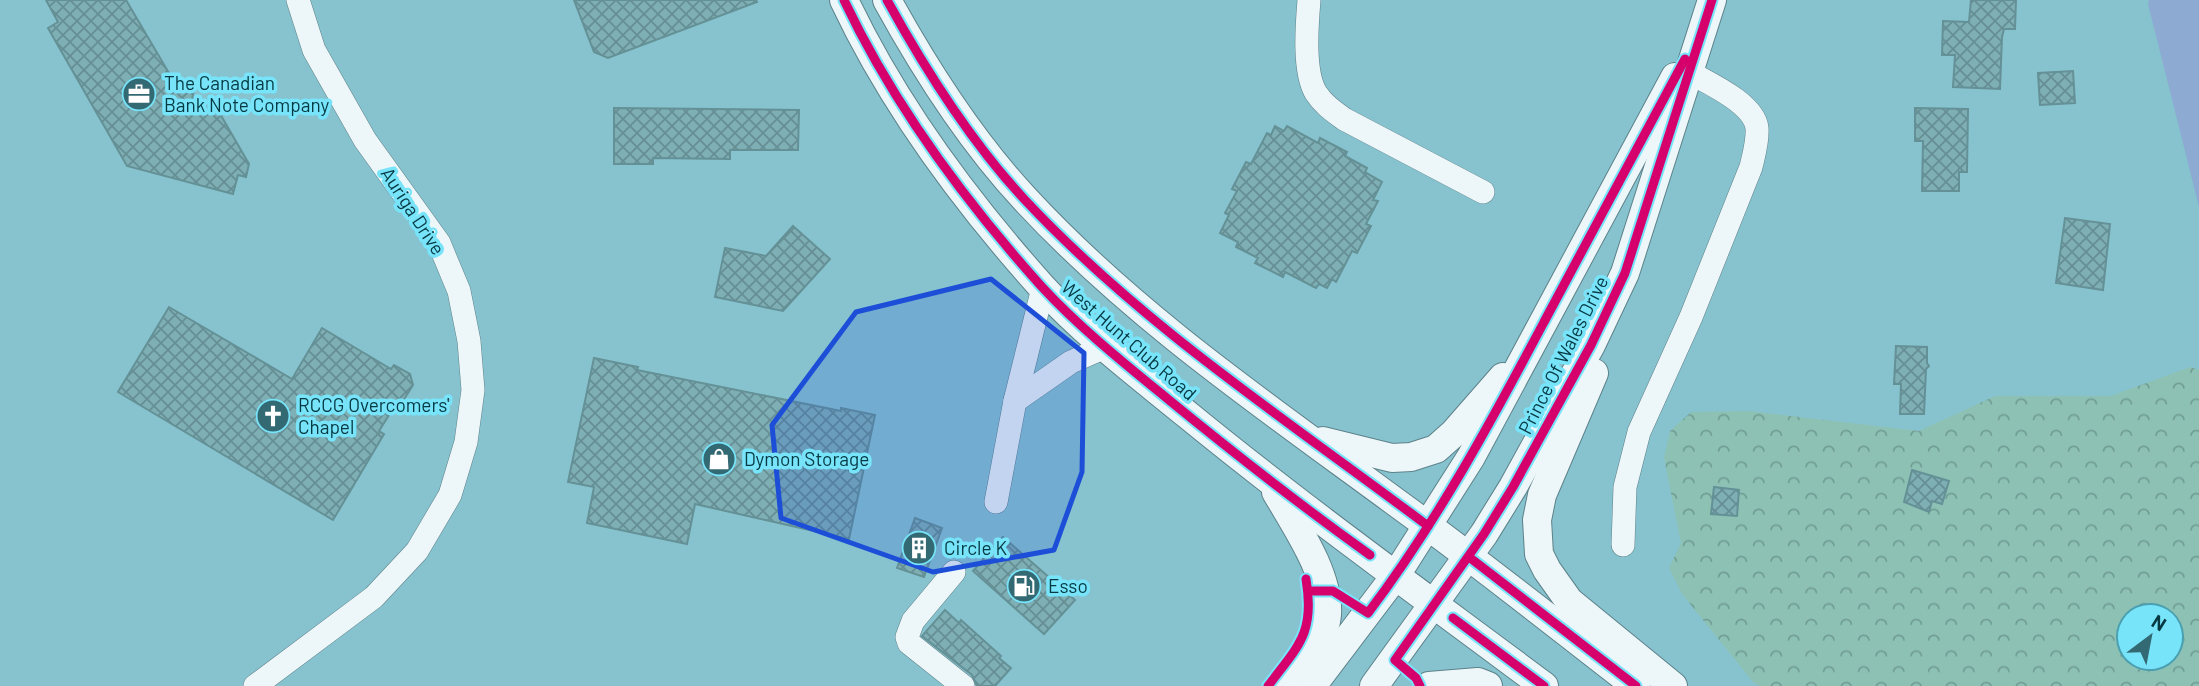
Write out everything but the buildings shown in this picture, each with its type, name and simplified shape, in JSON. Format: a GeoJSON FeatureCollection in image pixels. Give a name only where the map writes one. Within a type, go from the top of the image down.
{"type":"FeatureCollection","features":[{"type":"Feature","properties":{"kind":"main road","name":"West Hunt Club Road"},"geometry":{"type":"LineString","coordinates":[[844,0],[885,79],[930,148],[975,208],[1043,288],[1105,347],[1271,483],[1544,686]]}},
{"type":"Feature","properties":{"kind":"main road","name":"West Hunt Club Road"},"geometry":{"type":"LineString","coordinates":[[887,0],[923,64],[989,158],[1024,198],[1101,276],[1142,311],[1304,436],[1428,526],[1636,686]]}},
{"type":"Feature","properties":{"kind":"main road","name":"Prince Of Wales Drive"},"geometry":{"type":"LineString","coordinates":[[1374,686],[1469,557],[1557,410],[1591,345],[1625,273],[1712,0]]}},
{"type":"Feature","properties":{"kind":"main road","name":"Prince Of Wales Drive"},"geometry":{"type":"LineString","coordinates":[[1312,686],[1396,575],[1502,404],[1701,28]]}},
{"type":"Feature","properties":{"kind":"main road"},"geometry":{"type":"LineString","coordinates":[[1625,273],[1594,372],[1542,495],[1537,537],[1539,554],[1547,570],[1569,601],[1673,686]]}},
{"type":"Feature","properties":{"kind":"main road"},"geometry":{"type":"LineString","coordinates":[[1304,436],[1392,458],[1411,457],[1436,449],[1454,433],[1535,340]]}},
{"type":"Feature","properties":{"kind":"main road"},"geometry":{"type":"LineString","coordinates":[[1271,483],[1308,547],[1326,595],[1327,615],[1320,637],[1290,686]]}},
{"type":"Feature","properties":{"kind":"main road"},"geometry":{"type":"LineString","coordinates":[[1429,686],[1478,682],[1488,686]]}},
{"type":"Feature","properties":{"kind":"street","name":"Auriga Drive"},"geometry":{"type":"LineString","coordinates":[[254,686],[374,597],[417,551],[450,495],[466,442],[473,390],[469,341],[458,291],[439,243],[365,140],[314,50],[298,0]]}},
{"type":"Feature","properties":{"kind":"street"},"geometry":{"type":"LineString","coordinates":[[1309,0],[1306,48],[1314,91],[1328,108],[1483,192]]}},
{"type":"Feature","properties":{"kind":"street"},"geometry":{"type":"LineString","coordinates":[[1623,545],[1625,487],[1639,432],[1691,317],[1751,167],[1756,147],[1757,125],[1748,111],[1737,100],[1689,72]]}},
{"type":"Feature","properties":{"kind":"street"},"geometry":{"type":"LineString","coordinates":[[996,502],[1015,401],[1043,288]]}},
{"type":"Feature","properties":{"kind":"street"},"geometry":{"type":"LineString","coordinates":[[1015,401],[1071,362],[1105,347]]}},
{"type":"Feature","properties":{"kind":"street"},"geometry":{"type":"LineString","coordinates":[[954,572],[914,621],[907,637],[909,643],[963,686]]}},
{"type":"Feature","properties":{"kind":"highlighted area"},"geometry":{"type":"Polygon","coordinates":[[[991,279],[1084,353],[1082,472],[1054,550],[933,572],[781,518],[772,425],[856,312],[991,279]]]}},
{"type":"Feature","properties":{"kind":"green space"},"geometry":{"type":"Polygon","coordinates":[[[2190,367],[2199,370],[2199,686],[1760,686],[1753,682],[1682,594],[1669,568],[1681,543],[1664,458],[1670,431],[1691,412],[1749,411],[1919,431],[1995,396],[2111,396],[2190,367]]]}},
{"type":"Feature","properties":{"kind":"water"},"geometry":{"type":"Polygon","coordinates":[[[2149,0],[2199,0],[2199,207],[2148,4],[2149,0]]]}},
{"type":"Feature","properties":{"kind":"cycle path"},"geometry":{"type":"LineString","coordinates":[[844,0],[885,77],[932,151],[985,220],[1042,287],[1087,331],[1169,400],[1268,479],[1370,555]]}},
{"type":"Feature","properties":{"kind":"cycle path"},"geometry":{"type":"LineString","coordinates":[[887,0],[917,53],[967,130],[1025,200],[1071,246],[1168,332],[1428,526]]}},
{"type":"Feature","properties":{"kind":"cycle path"},"geometry":{"type":"LineString","coordinates":[[1420,686],[1416,678],[1395,660],[1484,534],[1591,345],[1625,273],[1712,0]]}},
{"type":"Feature","properties":{"kind":"cycle path"},"geometry":{"type":"LineString","coordinates":[[1308,591],[1333,591],[1368,613],[1393,578],[1440,507],[1483,434],[1685,59]]}},
{"type":"Feature","properties":{"kind":"cycle path"},"geometry":{"type":"LineString","coordinates":[[1469,557],[1636,686]]}},
{"type":"Feature","properties":{"kind":"cycle path"},"geometry":{"type":"LineString","coordinates":[[1268,686],[1296,648],[1306,626],[1306,579]]}},
{"type":"Feature","properties":{"kind":"cycle path"},"geometry":{"type":"LineString","coordinates":[[1453,618],[1544,686]]}},
{"type":"Feature","properties":{"kind":"place","name":"The Canadian Bank Note Company"},"geometry":{"type":"Point","coordinates":[139,94]}},
{"type":"Feature","properties":{"kind":"place","name":"RCCG Overcomers' Chapel"},"geometry":{"type":"Point","coordinates":[273,416]}},
{"type":"Feature","properties":{"kind":"place","name":"Dymon Storage"},"geometry":{"type":"Point","coordinates":[719,459]}},
{"type":"Feature","properties":{"kind":"place","name":"Circle K"},"geometry":{"type":"Point","coordinates":[919,548]}},
{"type":"Feature","properties":{"kind":"place","name":"Esso"},"geometry":{"type":"Point","coordinates":[1024,586]}}]}
